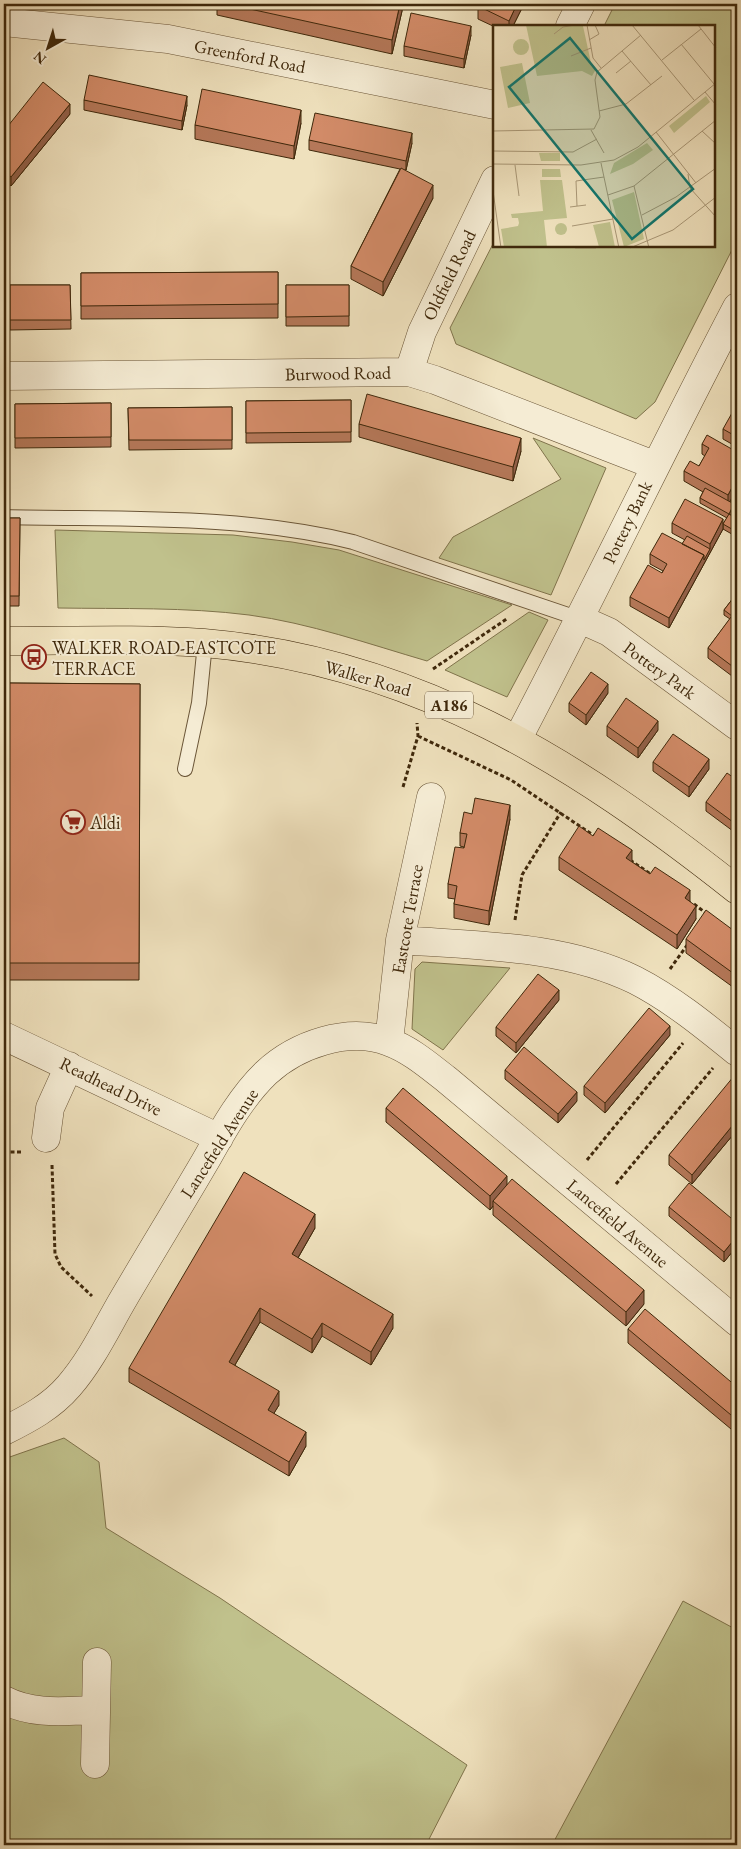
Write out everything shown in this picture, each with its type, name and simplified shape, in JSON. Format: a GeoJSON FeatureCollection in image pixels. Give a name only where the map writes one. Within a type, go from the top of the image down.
{"type":"FeatureCollection","features":[{"type":"Feature","properties":{"kind":"main road","name":"Walker Road"},"geometry":{"type":"LineString","coordinates":[[4,641],[152,640],[205,644],[255,650],[370,676],[425,695],[518,738],[624,805],[737,890]]}},
{"type":"Feature","properties":{"kind":"street"},"geometry":{"type":"LineString","coordinates":[[570,25],[581,4]]}},
{"type":"Feature","properties":{"kind":"street","name":"Greenford Road"},"geometry":{"type":"LineString","coordinates":[[7,21],[168,39],[493,105]]}},
{"type":"Feature","properties":{"kind":"street","name":"Oldfield Road"},"geometry":{"type":"LineString","coordinates":[[409,372],[422,332],[493,184]]}},
{"type":"Feature","properties":{"kind":"street","name":"Pottery Bank"},"geometry":{"type":"LineString","coordinates":[[518,738],[580,619],[654,465],[737,306]]}},
{"type":"Feature","properties":{"kind":"street","name":"Burwood Road"},"geometry":{"type":"LineString","coordinates":[[4,376],[409,372],[435,380],[654,465]]}},
{"type":"Feature","properties":{"kind":"street","name":"Pottery Park"},"geometry":{"type":"LineString","coordinates":[[580,619],[609,632],[737,726]]}},
{"type":"Feature","properties":{"kind":"street","name":"Eastcote Terrace"},"geometry":{"type":"LineString","coordinates":[[389,1042],[400,940],[430,797]]}},
{"type":"Feature","properties":{"kind":"street"},"geometry":{"type":"LineString","coordinates":[[400,940],[510,948],[565,957],[599,966],[654,991],[700,1023],[734,1050]]}},
{"type":"Feature","properties":{"kind":"street","name":"Readhead Drive"},"geometry":{"type":"LineString","coordinates":[[4,1036],[219,1138]]}},
{"type":"Feature","properties":{"kind":"street","name":"Lancefield Avenue"},"geometry":{"type":"LineString","coordinates":[[4,1431],[41,1411],[69,1385],[114,1316],[219,1138],[252,1088],[286,1057],[310,1045],[343,1037],[368,1037],[389,1042],[418,1058],[446,1078],[737,1322]]}},
{"type":"Feature","properties":{"kind":"street"},"geometry":{"type":"LineString","coordinates":[[46,1138],[50,1108],[69,1066]]}},
{"type":"Feature","properties":{"kind":"street"},"geometry":{"type":"LineString","coordinates":[[95,1764],[97,1662]]}},
{"type":"Feature","properties":{"kind":"street"},"geometry":{"type":"LineString","coordinates":[[4,1700],[17,1707],[46,1712],[95,1710]]}},
{"type":"Feature","properties":{"kind":"lane"},"geometry":{"type":"LineString","coordinates":[[4,517],[226,522],[281,527],[353,542],[580,619]]}},
{"type":"Feature","properties":{"kind":"lane"},"geometry":{"type":"LineString","coordinates":[[185,769],[198,709],[205,644]]}},
{"type":"Feature","properties":{"kind":"path"},"geometry":{"type":"LineString","coordinates":[[401,794],[418,736],[417,720],[433,669],[532,602]]}},
{"type":"Feature","properties":{"kind":"path"},"geometry":{"type":"LineString","coordinates":[[418,736],[511,780],[600,839]]}},
{"type":"Feature","properties":{"kind":"path"},"geometry":{"type":"LineString","coordinates":[[510,948],[522,875],[561,812]]}},
{"type":"Feature","properties":{"kind":"path"},"geometry":{"type":"LineString","coordinates":[[623,855],[654,876]]}},
{"type":"Feature","properties":{"kind":"path"},"geometry":{"type":"LineString","coordinates":[[693,903],[709,915],[704,923]]}},
{"type":"Feature","properties":{"kind":"path"},"geometry":{"type":"LineString","coordinates":[[654,991],[693,938]]}},
{"type":"Feature","properties":{"kind":"path"},"geometry":{"type":"LineString","coordinates":[[569,1181],[700,1023]]}},
{"type":"Feature","properties":{"kind":"path"},"geometry":{"type":"LineString","coordinates":[[598,1205],[734,1050]]}},
{"type":"Feature","properties":{"kind":"path"},"geometry":{"type":"LineString","coordinates":[[46,1138],[51,1151],[55,1254],[61,1267],[114,1316]]}},
{"type":"Feature","properties":{"kind":"green space"},"geometry":{"type":"Polygon","coordinates":[[[615,4],[737,4],[737,240],[655,402],[636,419],[456,344],[450,328],[493,244],[493,248],[716,248],[716,25],[604,25],[615,4]]]}},
{"type":"Feature","properties":{"kind":"green space"},"geometry":{"type":"Polygon","coordinates":[[[533,438],[606,468],[551,595],[439,558],[453,537],[561,479],[533,438]]]}},
{"type":"Feature","properties":{"kind":"green space"},"geometry":{"type":"Polygon","coordinates":[[[55,530],[233,535],[292,542],[339,550],[512,605],[427,661],[294,623],[249,615],[177,610],[58,608],[55,530]]]}},
{"type":"Feature","properties":{"kind":"green space"},"geometry":{"type":"Polygon","coordinates":[[[529,612],[548,620],[507,697],[445,670],[529,612]]]}},
{"type":"Feature","properties":{"kind":"green space"},"geometry":{"type":"Polygon","coordinates":[[[422,962],[510,968],[443,1050],[412,1029],[415,969],[422,962]]]}},
{"type":"Feature","properties":{"kind":"green space"},"geometry":{"type":"Polygon","coordinates":[[[64,1438],[99,1462],[106,1528],[220,1598],[467,1765],[426,1845],[4,1845],[4,1459],[64,1438]]]}},
{"type":"Feature","properties":{"kind":"green space"},"geometry":{"type":"Polygon","coordinates":[[[683,1601],[737,1630],[737,1845],[552,1845],[683,1601]]]}},
{"type":"Feature","properties":{"kind":"building"},"geometry":{"type":"Polygon","coordinates":[[[227,4],[400,4],[392,40],[227,4]]]}},
{"type":"Feature","properties":{"kind":"building"},"geometry":{"type":"Polygon","coordinates":[[[479,4],[517,4],[509,21],[478,6],[479,4]]]}},
{"type":"Feature","properties":{"kind":"building"},"geometry":{"type":"Polygon","coordinates":[[[411,13],[471,26],[464,59],[404,46],[411,13]]]}},
{"type":"Feature","properties":{"kind":"building"},"geometry":{"type":"Polygon","coordinates":[[[89,75],[187,96],[182,121],[84,100],[89,75]]]}},
{"type":"Feature","properties":{"kind":"building"},"geometry":{"type":"Polygon","coordinates":[[[43,82],[70,104],[11,177],[4,171],[4,131],[43,82]]]}},
{"type":"Feature","properties":{"kind":"building"},"geometry":{"type":"Polygon","coordinates":[[[202,89],[301,110],[294,146],[195,125],[202,89]]]}},
{"type":"Feature","properties":{"kind":"building"},"geometry":{"type":"Polygon","coordinates":[[[315,113],[412,133],[406,161],[309,140],[315,113]]]}},
{"type":"Feature","properties":{"kind":"building"},"geometry":{"type":"Polygon","coordinates":[[[401,168],[433,185],[383,282],[351,266],[401,168]]]}},
{"type":"Feature","properties":{"kind":"building"},"geometry":{"type":"Polygon","coordinates":[[[278,272],[278,304],[81,306],[81,273],[278,272]]]}},
{"type":"Feature","properties":{"kind":"building"},"geometry":{"type":"Polygon","coordinates":[[[10,285],[70,285],[71,320],[10,320],[10,285]]]}},
{"type":"Feature","properties":{"kind":"building"},"geometry":{"type":"Polygon","coordinates":[[[286,285],[349,285],[349,316],[286,317],[286,285]]]}},
{"type":"Feature","properties":{"kind":"building"},"geometry":{"type":"Polygon","coordinates":[[[737,392],[737,404],[732,401],[737,392]]]}},
{"type":"Feature","properties":{"kind":"building"},"geometry":{"type":"Polygon","coordinates":[[[367,394],[521,438],[513,467],[359,424],[367,394]]]}},
{"type":"Feature","properties":{"kind":"building"},"geometry":{"type":"Polygon","coordinates":[[[351,400],[351,432],[246,433],[246,401],[351,400]]]}},
{"type":"Feature","properties":{"kind":"building"},"geometry":{"type":"Polygon","coordinates":[[[111,403],[111,437],[15,438],[15,404],[111,403]]]}},
{"type":"Feature","properties":{"kind":"building"},"geometry":{"type":"Polygon","coordinates":[[[232,407],[232,440],[129,440],[128,408],[232,407]]]}},
{"type":"Feature","properties":{"kind":"building"},"geometry":{"type":"Polygon","coordinates":[[[732,413],[737,415],[737,437],[723,429],[732,413]]]}},
{"type":"Feature","properties":{"kind":"building"},"geometry":{"type":"Polygon","coordinates":[[[707,435],[737,452],[737,478],[728,495],[684,471],[690,461],[699,466],[709,448],[702,444],[707,435]]]}},
{"type":"Feature","properties":{"kind":"building"},"geometry":{"type":"Polygon","coordinates":[[[705,488],[734,504],[729,514],[700,498],[705,488]]]}},
{"type":"Feature","properties":{"kind":"building"},"geometry":{"type":"Polygon","coordinates":[[[685,499],[723,519],[710,544],[672,523],[685,499]]]}},
{"type":"Feature","properties":{"kind":"building"},"geometry":{"type":"Polygon","coordinates":[[[729,514],[737,519],[737,532],[723,524],[729,514]]]}},
{"type":"Feature","properties":{"kind":"building"},"geometry":{"type":"Polygon","coordinates":[[[4,518],[20,518],[19,596],[4,596],[4,518]]]}},
{"type":"Feature","properties":{"kind":"building"},"geometry":{"type":"Polygon","coordinates":[[[662,533],[704,555],[669,618],[630,597],[648,565],[662,573],[667,564],[650,554],[662,533]]]}},
{"type":"Feature","properties":{"kind":"building"},"geometry":{"type":"Polygon","coordinates":[[[687,536],[710,549],[704,560],[704,555],[682,544],[687,536]]]}},
{"type":"Feature","properties":{"kind":"building"},"geometry":{"type":"Polygon","coordinates":[[[737,593],[737,617],[736,619],[724,610],[737,593]]]}},
{"type":"Feature","properties":{"kind":"building"},"geometry":{"type":"Polygon","coordinates":[[[731,617],[737,622],[737,659],[732,666],[708,648],[731,617]]]}},
{"type":"Feature","properties":{"kind":"building"},"geometry":{"type":"Polygon","coordinates":[[[591,672],[608,684],[586,715],[569,703],[591,672]]]}},
{"type":"Feature","properties":{"kind":"building","name":"Aldi"},"geometry":{"type":"Polygon","coordinates":[[[6,683],[140,684],[139,963],[5,963],[6,683]]]}},
{"type":"Feature","properties":{"kind":"building"},"geometry":{"type":"Polygon","coordinates":[[[626,698],[658,721],[638,748],[607,726],[626,698]]]}},
{"type":"Feature","properties":{"kind":"building"},"geometry":{"type":"Polygon","coordinates":[[[673,734],[709,759],[689,787],[653,762],[673,734]]]}},
{"type":"Feature","properties":{"kind":"building"},"geometry":{"type":"Polygon","coordinates":[[[727,773],[737,780],[737,825],[706,802],[727,773]]]}},
{"type":"Feature","properties":{"kind":"building"},"geometry":{"type":"Polygon","coordinates":[[[475,798],[510,805],[489,911],[454,904],[457,886],[448,884],[455,847],[464,848],[467,834],[460,833],[464,812],[472,814],[475,798]]]}},
{"type":"Feature","properties":{"kind":"building"},"geometry":{"type":"Polygon","coordinates":[[[579,826],[593,836],[598,828],[632,850],[626,858],[650,874],[655,867],[690,890],[685,898],[696,906],[677,935],[559,857],[579,826]]]}},
{"type":"Feature","properties":{"kind":"building"},"geometry":{"type":"Polygon","coordinates":[[[706,910],[737,933],[737,976],[686,939],[706,910]]]}},
{"type":"Feature","properties":{"kind":"building"},"geometry":{"type":"Polygon","coordinates":[[[538,974],[559,990],[516,1043],[496,1027],[538,974]]]}},
{"type":"Feature","properties":{"kind":"building"},"geometry":{"type":"Polygon","coordinates":[[[649,1008],[670,1026],[605,1103],[584,1086],[649,1008]]]}},
{"type":"Feature","properties":{"kind":"building"},"geometry":{"type":"Polygon","coordinates":[[[524,1047],[577,1092],[558,1114],[505,1070],[524,1047]]]}},
{"type":"Feature","properties":{"kind":"building"},"geometry":{"type":"Polygon","coordinates":[[[734,1076],[737,1078],[737,1120],[692,1175],[669,1155],[734,1076]]]}},
{"type":"Feature","properties":{"kind":"building"},"geometry":{"type":"Polygon","coordinates":[[[403,1088],[507,1176],[490,1196],[386,1108],[403,1088]]]}},
{"type":"Feature","properties":{"kind":"building"},"geometry":{"type":"Polygon","coordinates":[[[244,1172],[315,1214],[292,1254],[393,1314],[371,1352],[322,1323],[312,1339],[260,1308],[229,1362],[279,1391],[268,1410],[306,1432],[289,1462],[129,1368],[244,1172]]]}},
{"type":"Feature","properties":{"kind":"building"},"geometry":{"type":"Polygon","coordinates":[[[512,1179],[644,1290],[626,1312],[493,1201],[512,1179]]]}},
{"type":"Feature","properties":{"kind":"building"},"geometry":{"type":"Polygon","coordinates":[[[689,1183],[737,1223],[737,1236],[724,1252],[669,1207],[689,1183]]]}},
{"type":"Feature","properties":{"kind":"building"},"geometry":{"type":"Polygon","coordinates":[[[645,1309],[737,1387],[737,1420],[628,1329],[645,1309]]]}},
{"type":"Feature","properties":{"kind":"place","name":"WALKER ROAD-EASTCOTE TERRACE"},"geometry":{"type":"Point","coordinates":[34,657]}},
{"type":"Feature","properties":{"kind":"place","name":"Aldi"},"geometry":{"type":"Point","coordinates":[73,822]}}]}
